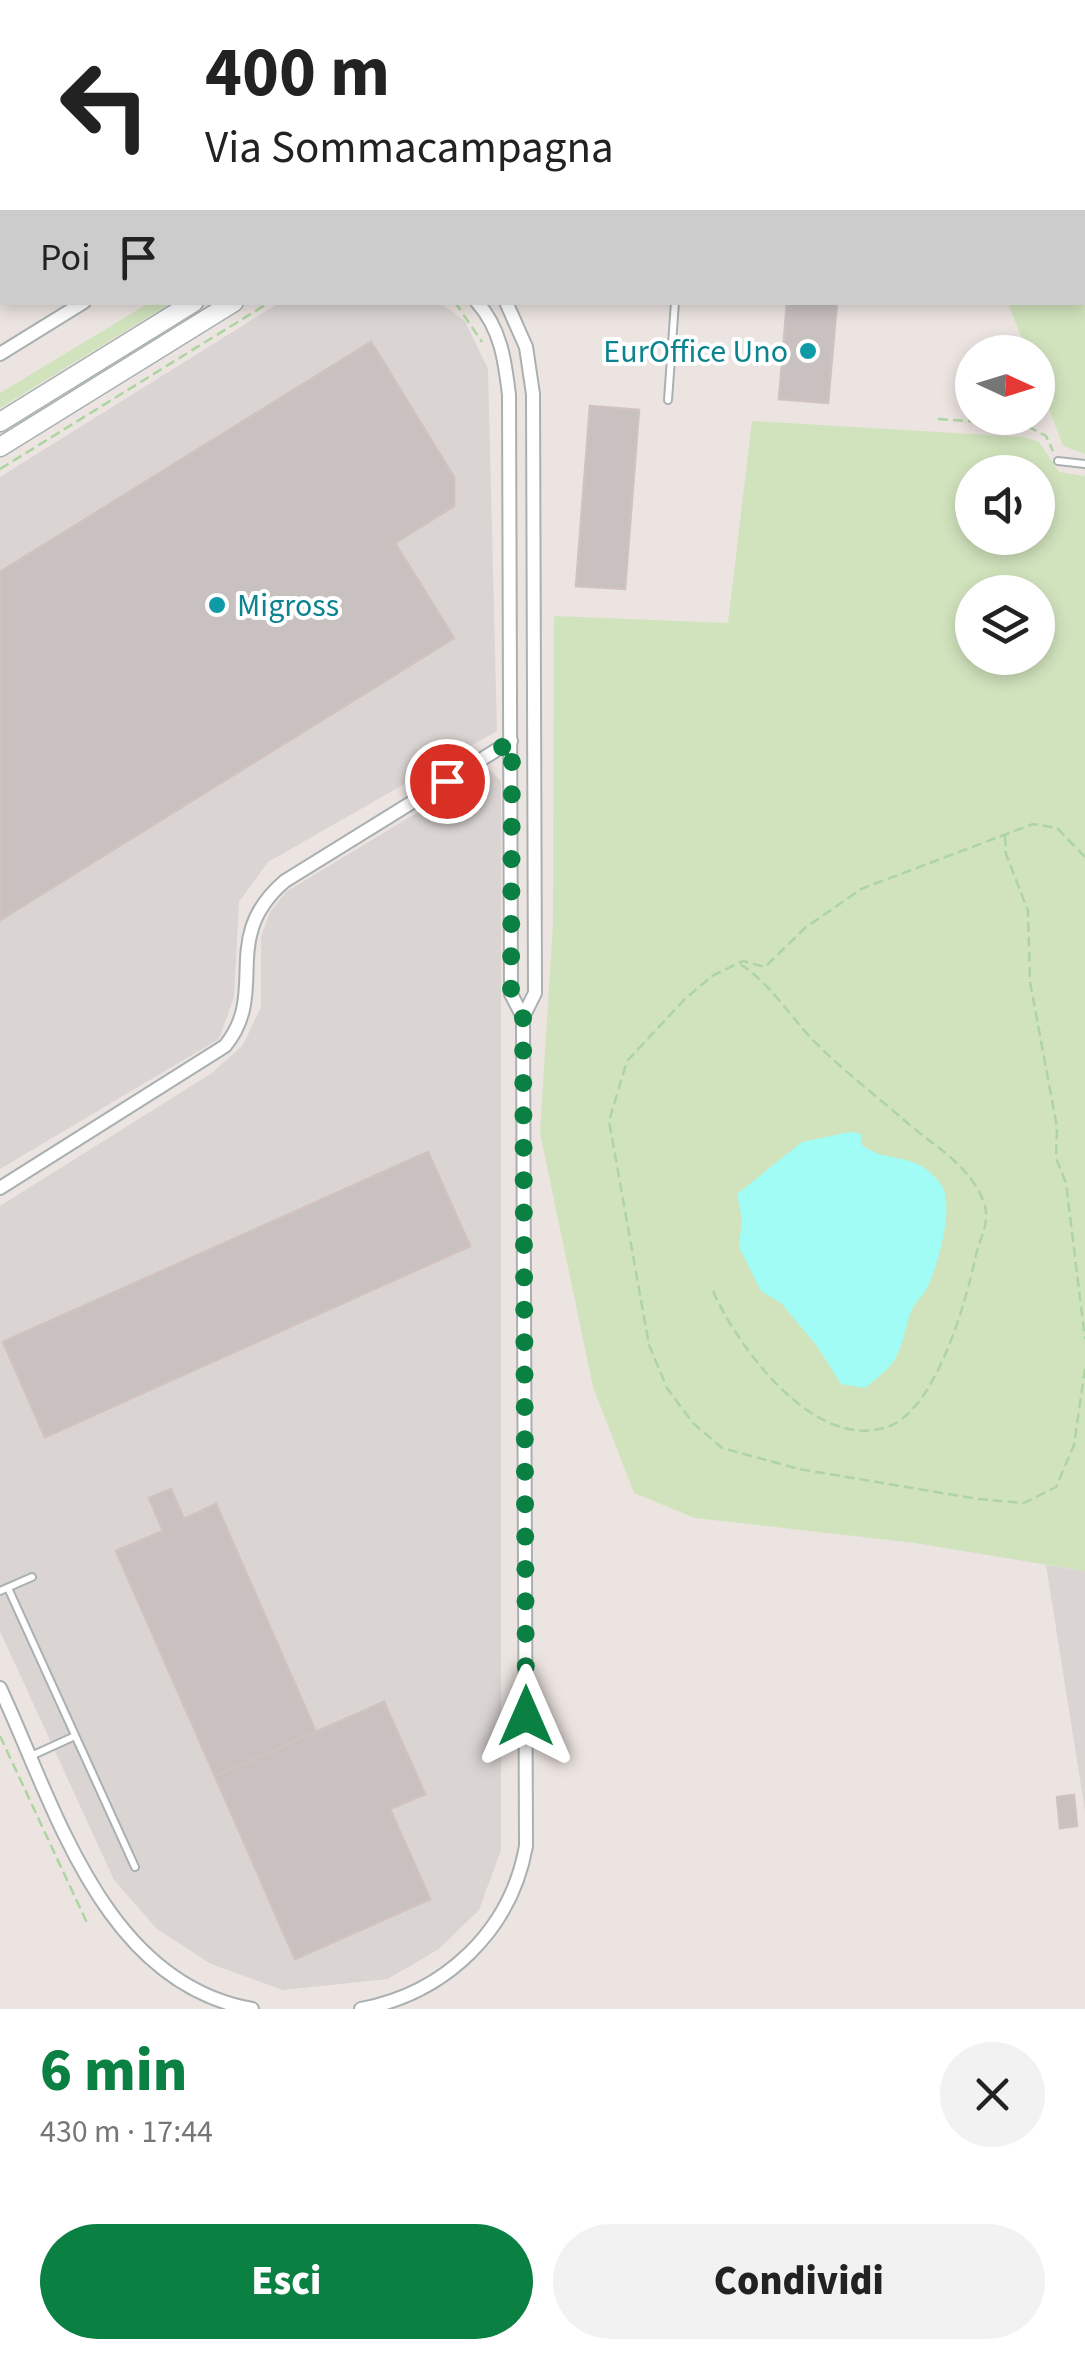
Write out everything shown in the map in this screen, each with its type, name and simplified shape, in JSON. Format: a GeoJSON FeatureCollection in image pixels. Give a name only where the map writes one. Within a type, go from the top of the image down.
{"type":"FeatureCollection","features":[{"type":"Feature","properties":{"kind":"street"},"geometry":{"type":"LineString","coordinates":[[0,354],[79,305]]}},
{"type":"Feature","properties":{"kind":"street"},"geometry":{"type":"LineString","coordinates":[[0,422],[189,305]]}},
{"type":"Feature","properties":{"kind":"street"},"geometry":{"type":"LineString","coordinates":[[0,448],[229,305]]}},
{"type":"Feature","properties":{"kind":"street"},"geometry":{"type":"LineString","coordinates":[[480,305],[504,350],[509,395],[511,994],[523,1017]]}},
{"type":"Feature","properties":{"kind":"street"},"geometry":{"type":"LineString","coordinates":[[507,305],[520,332]]}},
{"type":"Feature","properties":{"kind":"street"},"geometry":{"type":"LineString","coordinates":[[361,2009],[387,2004],[466,1958],[497,1926],[520,1882],[526,1846],[523,1017],[534,994],[533,394],[517,305]]}},
{"type":"Feature","properties":{"kind":"street"},"geometry":{"type":"LineString","coordinates":[[0,1188],[225,1046],[244,1014],[248,928],[263,900],[285,881],[512,741]]}},
{"type":"Feature","properties":{"kind":"street"},"geometry":{"type":"LineString","coordinates":[[0,1688],[108,1911],[132,1940],[178,1980],[226,2005],[252,2009]]}},
{"type":"Feature","properties":{"kind":"lane"},"geometry":{"type":"LineString","coordinates":[[668,400],[675,305]]}},
{"type":"Feature","properties":{"kind":"lane"},"geometry":{"type":"LineString","coordinates":[[1058,461],[1085,464]]}},
{"type":"Feature","properties":{"kind":"lane"},"geometry":{"type":"LineString","coordinates":[[32,1577],[4,1590],[135,1867]]}},
{"type":"Feature","properties":{"kind":"lane"},"geometry":{"type":"LineString","coordinates":[[31,1756],[75,1736]]}},
{"type":"Feature","properties":{"kind":"path"},"geometry":{"type":"LineString","coordinates":[[0,470],[265,305]]}},
{"type":"Feature","properties":{"kind":"path"},"geometry":{"type":"LineString","coordinates":[[457,305],[484,347]]}},
{"type":"Feature","properties":{"kind":"path"},"geometry":{"type":"LineString","coordinates":[[938,419],[1025,424],[1046,436],[1058,461]]}},
{"type":"Feature","properties":{"kind":"path"},"geometry":{"type":"LineString","coordinates":[[1085,857],[1057,828],[1033,824],[861,889],[805,928],[766,967],[739,963],[712,976],[684,999],[627,1061],[609,1120],[650,1345],[667,1388],[693,1424],[722,1448],[799,1470],[978,1500],[1024,1503],[1056,1487],[1074,1445],[1085,1369]]}},
{"type":"Feature","properties":{"kind":"path"},"geometry":{"type":"LineString","coordinates":[[1005,834],[1006,854],[1028,911],[1030,982],[1057,1127],[1056,1158],[1066,1183],[1085,1339]]}},
{"type":"Feature","properties":{"kind":"path"},"geometry":{"type":"LineString","coordinates":[[713,1292],[728,1325],[750,1357],[793,1398],[840,1426],[894,1424],[923,1398],[970,1286],[986,1221],[984,1203],[957,1161],[849,1073],[813,1040],[758,976],[739,963]]}},
{"type":"Feature","properties":{"kind":"path"},"geometry":{"type":"LineString","coordinates":[[0,1736],[88,1925]]}},
{"type":"Feature","properties":{"kind":"shaded area"},"geometry":{"type":"Polygon","coordinates":[[[276,305],[443,305],[465,321],[488,369],[497,731],[268,862],[239,902],[234,997],[219,1039],[0,1169],[0,477],[276,305]]]}},
{"type":"Feature","properties":{"kind":"shaded area"},"geometry":{"type":"Polygon","coordinates":[[[489,769],[501,781],[501,1850],[479,1910],[439,1949],[388,1979],[283,1990],[211,1964],[157,1929],[114,1880],[0,1631],[0,1206],[212,1073],[243,1045],[261,1007],[261,937],[270,912],[286,892],[489,769]]]}},
{"type":"Feature","properties":{"kind":"shaded area"},"geometry":{"type":"Polygon","coordinates":[[[1046,1565],[1085,1571],[1085,1811],[1046,1565]]]}},
{"type":"Feature","properties":{"kind":"green space"},"geometry":{"type":"Polygon","coordinates":[[[146,305],[168,305],[0,408],[0,393],[146,305]]]}},
{"type":"Feature","properties":{"kind":"green space"},"geometry":{"type":"Polygon","coordinates":[[[209,305],[219,305],[0,439],[0,433],[209,305]]]}},
{"type":"Feature","properties":{"kind":"green space"},"geometry":{"type":"Polygon","coordinates":[[[1009,305],[1085,305],[1085,454],[1063,446],[1055,425],[1055,335],[1020,335],[1009,305]]]}},
{"type":"Feature","properties":{"kind":"green space"},"geometry":{"type":"Polygon","coordinates":[[[752,421],[1023,437],[1039,442],[1048,455],[955,455],[955,555],[1055,555],[1055,466],[1059,472],[1085,476],[1085,1571],[915,1543],[695,1518],[634,1493],[593,1387],[540,1133],[553,923],[554,616],[728,623],[752,421]]]}},
{"type":"Feature","properties":{"kind":"water"},"geometry":{"type":"Polygon","coordinates":[[[850,1132],[861,1134],[861,1144],[871,1151],[910,1161],[930,1172],[940,1183],[946,1204],[940,1249],[928,1286],[911,1311],[893,1362],[865,1388],[841,1384],[817,1346],[781,1303],[761,1291],[739,1247],[742,1221],[737,1194],[802,1142],[850,1132]]]}},
{"type":"Feature","properties":{"kind":"building","name":"EurOffice Uno"},"geometry":{"type":"Polygon","coordinates":[[[787,305],[837,305],[828,403],[779,399],[787,305]]]}},
{"type":"Feature","properties":{"kind":"building","name":"Migross"},"geometry":{"type":"Polygon","coordinates":[[[371,342],[454,477],[454,506],[395,543],[454,638],[0,920],[0,572],[371,342]]]}},
{"type":"Feature","properties":{"kind":"building"},"geometry":{"type":"Polygon","coordinates":[[[590,406],[639,410],[625,589],[576,586],[590,406]]]}},
{"type":"Feature","properties":{"kind":"building"},"geometry":{"type":"Polygon","coordinates":[[[428,1152],[470,1246],[45,1437],[3,1342],[428,1152]]]}},
{"type":"Feature","properties":{"kind":"building"},"geometry":{"type":"Polygon","coordinates":[[[171,1489],[184,1519],[216,1504],[316,1732],[215,1776],[116,1551],[163,1531],[149,1498],[171,1489]]]}},
{"type":"Feature","properties":{"kind":"building"},"geometry":{"type":"Polygon","coordinates":[[[384,1702],[425,1794],[390,1809],[430,1899],[295,1959],[215,1776],[384,1702]]]}},
{"type":"Feature","properties":{"kind":"building"},"geometry":{"type":"Polygon","coordinates":[[[1074,1795],[1077,1826],[1060,1828],[1057,1797],[1074,1795]]]}},
{"type":"Feature","properties":{"kind":"place","name":"EurOffice Uno"},"geometry":{"type":"Point","coordinates":[808,351]}},
{"type":"Feature","properties":{"kind":"place","name":"Migross"},"geometry":{"type":"Point","coordinates":[217,605]}},
{"type":"Feature","properties":{"kind":"route"},"geometry":{"type":"LineString","coordinates":[[447,781],[512,741],[511,994],[523,1017],[526,1716]]}}]}
